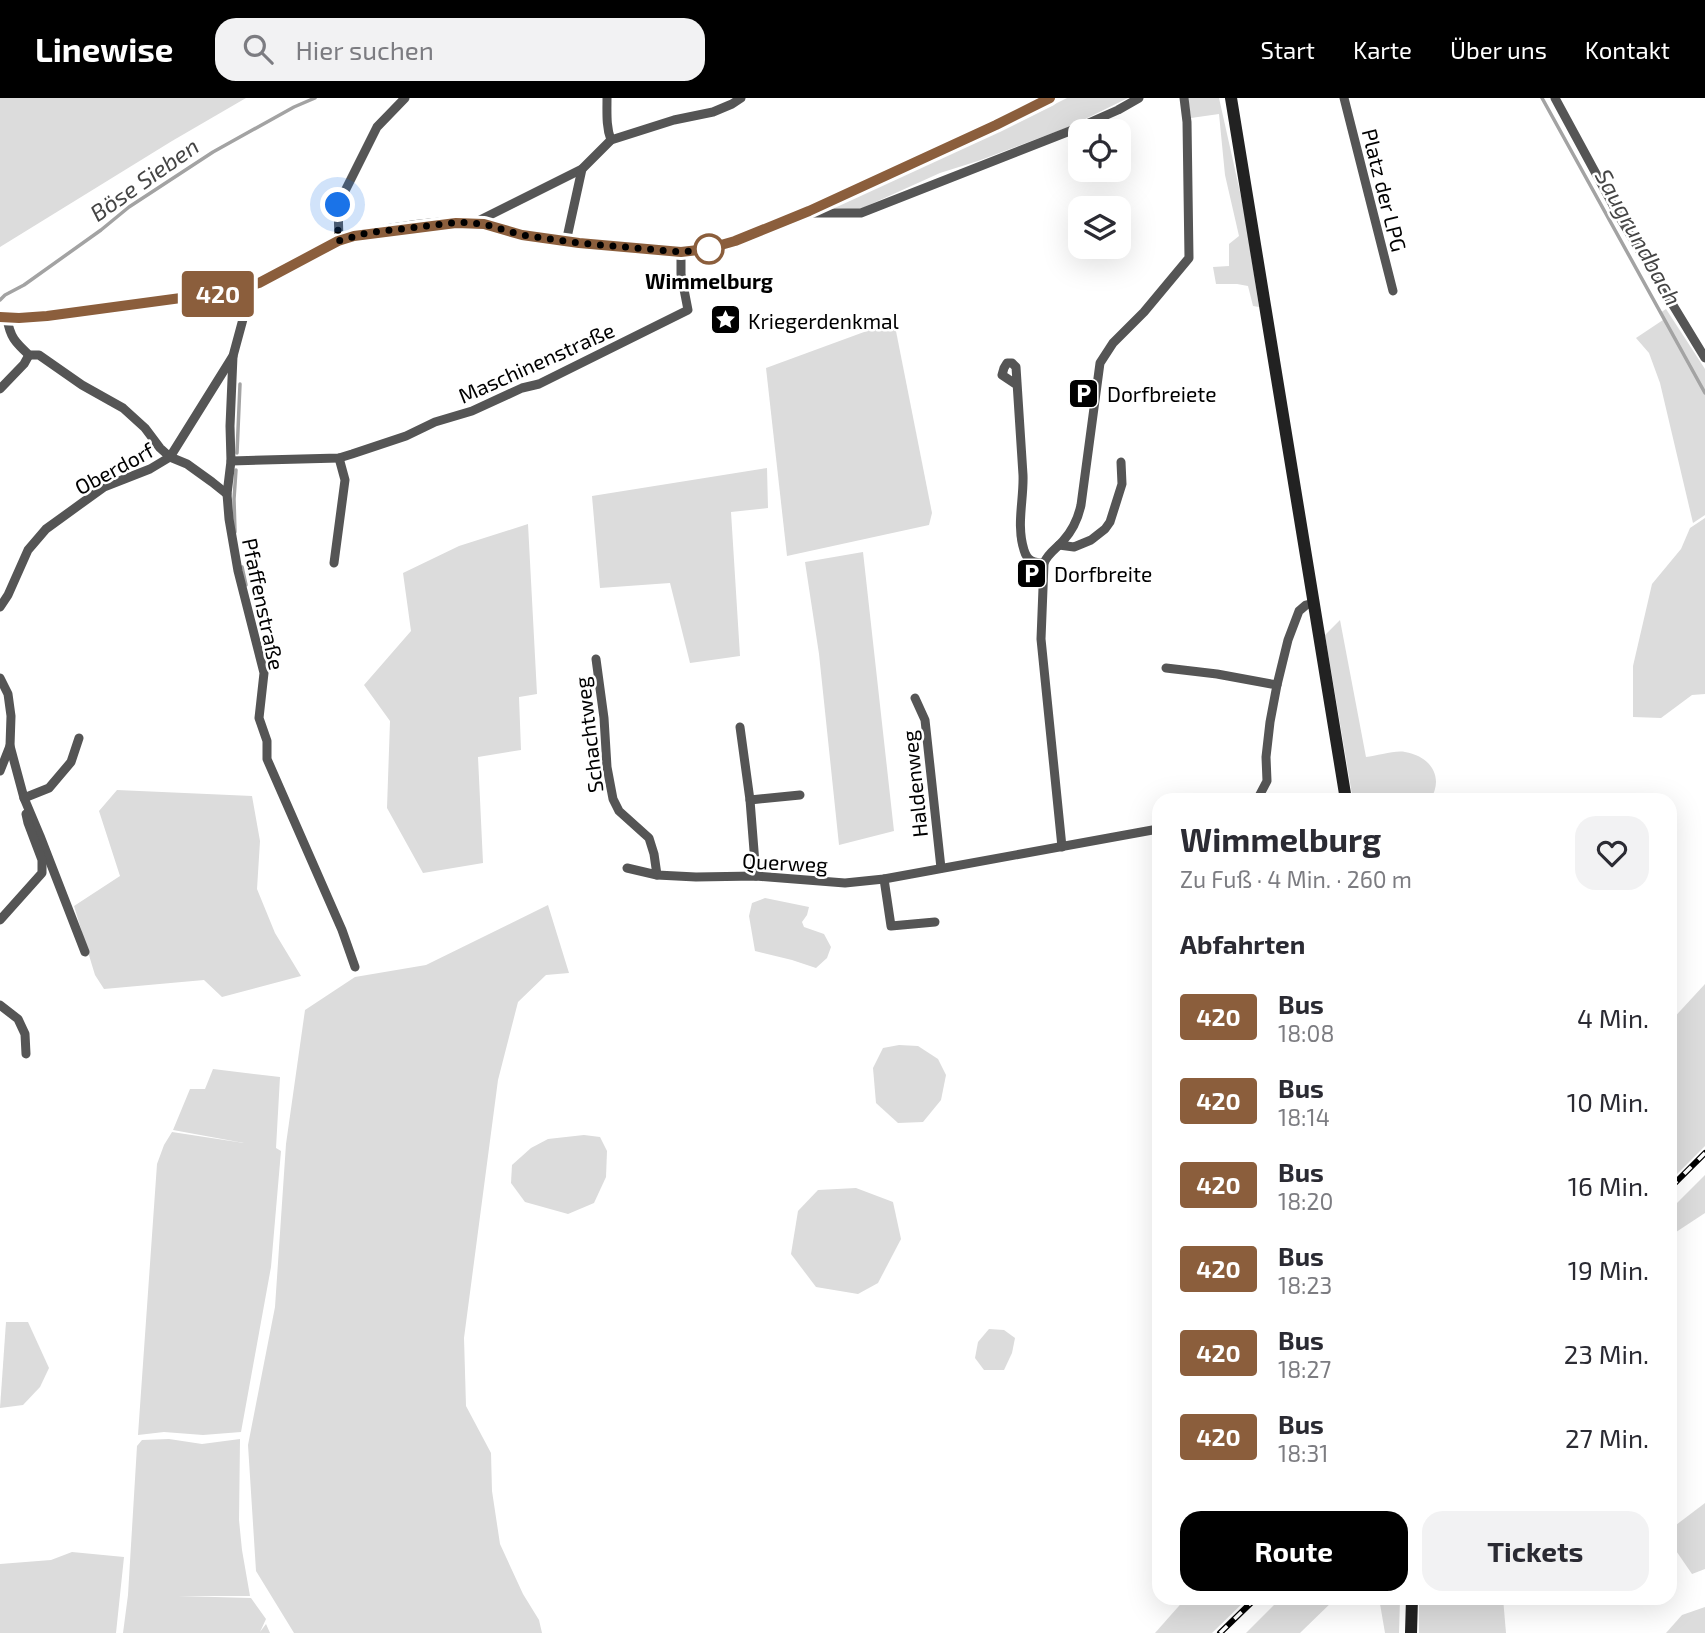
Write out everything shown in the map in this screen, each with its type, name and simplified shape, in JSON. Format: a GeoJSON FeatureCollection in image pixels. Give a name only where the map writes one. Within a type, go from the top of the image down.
{"type":"FeatureCollection","features":[{"type":"Feature","properties":{"kind":"main road"},"geometry":{"type":"LineString","coordinates":[[4,318],[47,316],[220,293],[269,279],[338,241],[354,236],[456,223],[474,223],[566,242],[681,252],[707,249],[805,213],[1050,98]]}},
{"type":"Feature","properties":{"kind":"main road"},"geometry":{"type":"LineString","coordinates":[[1231,98],[1345,793]]}},
{"type":"Feature","properties":{"kind":"main road"},"geometry":{"type":"LineString","coordinates":[[1411,1633],[1412,1605]]}},
{"type":"Feature","properties":{"kind":"street"},"geometry":{"type":"LineString","coordinates":[[338,241],[338,205],[377,127],[405,98]]}},
{"type":"Feature","properties":{"kind":"street"},"geometry":{"type":"LineString","coordinates":[[607,98],[608,132],[611,140]]}},
{"type":"Feature","properties":{"kind":"street"},"geometry":{"type":"LineString","coordinates":[[474,223],[582,169],[611,140],[674,120],[713,112],[741,98]]}},
{"type":"Feature","properties":{"kind":"street"},"geometry":{"type":"LineString","coordinates":[[805,213],[861,213],[1075,128],[1139,98]]}},
{"type":"Feature","properties":{"kind":"street"},"geometry":{"type":"LineString","coordinates":[[1062,847],[1041,639],[1044,563],[1046,556],[1064,540],[1077,522],[1100,363],[1113,344],[1189,258],[1187,122],[1184,98]]}},
{"type":"Feature","properties":{"kind":"street","name":"Platz der LPG"},"geometry":{"type":"LineString","coordinates":[[1344,98],[1393,291]]}},
{"type":"Feature","properties":{"kind":"street"},"geometry":{"type":"LineString","coordinates":[[1555,98],[1620,218],[1705,358]]}},
{"type":"Feature","properties":{"kind":"street"},"geometry":{"type":"LineString","coordinates":[[566,242],[582,169]]}},
{"type":"Feature","properties":{"kind":"street","name":"Maschinenstraße"},"geometry":{"type":"LineString","coordinates":[[231,461],[339,458],[406,436],[435,422],[472,411],[522,388],[539,384],[688,310],[681,274],[681,252]]}},
{"type":"Feature","properties":{"kind":"street","name":"Oberdorf"},"geometry":{"type":"LineString","coordinates":[[0,607],[29,550],[46,529],[104,487],[150,469],[170,457],[233,356],[249,296],[248,287]]}},
{"type":"Feature","properties":{"kind":"street"},"geometry":{"type":"LineString","coordinates":[[4,318],[15,343],[29,355],[39,355],[82,386],[123,408],[170,457]]}},
{"type":"Feature","properties":{"kind":"street"},"geometry":{"type":"LineString","coordinates":[[0,388],[24,364],[29,355]]}},
{"type":"Feature","properties":{"kind":"street","name":"Pfaffenstraße"},"geometry":{"type":"LineString","coordinates":[[233,356],[229,519],[238,571],[264,673],[259,718],[267,741],[267,759],[342,930],[355,967]]}},
{"type":"Feature","properties":{"kind":"street"},"geometry":{"type":"LineString","coordinates":[[1017,386],[1023,478],[1020,509],[1024,550],[1035,563],[1044,563]]}},
{"type":"Feature","properties":{"kind":"street","name":"Oberdorf"},"geometry":{"type":"LineString","coordinates":[[170,457],[187,464],[228,494]]}},
{"type":"Feature","properties":{"kind":"street"},"geometry":{"type":"LineString","coordinates":[[334,563],[345,480],[339,458]]}},
{"type":"Feature","properties":{"kind":"street"},"geometry":{"type":"LineString","coordinates":[[1059,545],[1074,547],[1091,540],[1105,529],[1110,522],[1122,484],[1121,462]]}},
{"type":"Feature","properties":{"kind":"street"},"geometry":{"type":"LineString","coordinates":[[1261,793],[1267,781],[1267,748],[1277,685],[1288,640],[1304,606],[1314,603]]}},
{"type":"Feature","properties":{"kind":"street","name":"Schachtweg"},"geometry":{"type":"LineString","coordinates":[[596,659],[607,768],[613,799],[619,811],[649,838],[657,875]]}},
{"type":"Feature","properties":{"kind":"street"},"geometry":{"type":"LineString","coordinates":[[1166,668],[1277,685]]}},
{"type":"Feature","properties":{"kind":"street"},"geometry":{"type":"LineString","coordinates":[[0,678],[8,694],[11,716],[10,746],[25,802],[85,952]]}},
{"type":"Feature","properties":{"kind":"street","name":"Haldenweg"},"geometry":{"type":"LineString","coordinates":[[915,698],[925,720],[941,868]]}},
{"type":"Feature","properties":{"kind":"street"},"geometry":{"type":"LineString","coordinates":[[740,727],[750,800],[756,876]]}},
{"type":"Feature","properties":{"kind":"street"},"geometry":{"type":"LineString","coordinates":[[25,802],[49,788],[71,762],[79,738]]}},
{"type":"Feature","properties":{"kind":"street"},"geometry":{"type":"LineString","coordinates":[[0,771],[10,746]]}},
{"type":"Feature","properties":{"kind":"street"},"geometry":{"type":"LineString","coordinates":[[750,800],[800,795]]}},
{"type":"Feature","properties":{"kind":"street"},"geometry":{"type":"LineString","coordinates":[[0,920],[42,873],[42,860],[26,816],[25,802]]}},
{"type":"Feature","properties":{"kind":"street"},"geometry":{"type":"LineString","coordinates":[[941,868],[1152,830]]}},
{"type":"Feature","properties":{"kind":"street","name":"Querweg"},"geometry":{"type":"LineString","coordinates":[[627,868],[657,875],[756,876],[845,883],[941,868]]}},
{"type":"Feature","properties":{"kind":"street"},"geometry":{"type":"LineString","coordinates":[[884,879],[891,926],[935,922]]}},
{"type":"Feature","properties":{"kind":"street"},"geometry":{"type":"LineString","coordinates":[[0,1005],[19,1019],[25,1034],[26,1054]]}},
{"type":"Feature","properties":{"kind":"shaded area"},"geometry":{"type":"Polygon","coordinates":[[[0,98],[246,98],[0,247],[0,98]]]}},
{"type":"Feature","properties":{"kind":"shaded area"},"geometry":{"type":"Polygon","coordinates":[[[1067,98],[1128,98],[1085,119],[1068,119],[1068,127],[940,173],[858,210],[827,208],[981,137],[1067,98]]]}},
{"type":"Feature","properties":{"kind":"shaded area"},"geometry":{"type":"Polygon","coordinates":[[[1188,98],[1219,98],[1244,210],[1259,307],[1253,306],[1248,286],[1216,284],[1213,267],[1229,266],[1229,244],[1239,236],[1225,175],[1219,114],[1191,118],[1188,98]]]}},
{"type":"Feature","properties":{"kind":"shaded area"},"geometry":{"type":"Polygon","coordinates":[[[1666,309],[1705,369],[1705,515],[1693,523],[1660,383],[1649,353],[1636,338],[1663,320],[1660,313],[1666,309]]]}},
{"type":"Feature","properties":{"kind":"shaded area"},"geometry":{"type":"Polygon","coordinates":[[[894,321],[932,513],[929,525],[787,556],[766,368],[894,321]]]}},
{"type":"Feature","properties":{"kind":"shaded area"},"geometry":{"type":"Polygon","coordinates":[[[767,468],[768,508],[731,512],[740,656],[690,663],[670,583],[600,588],[592,496],[767,468]]]}},
{"type":"Feature","properties":{"kind":"shaded area"},"geometry":{"type":"Polygon","coordinates":[[[1705,518],[1705,694],[1692,695],[1661,718],[1633,717],[1633,666],[1652,584],[1681,549],[1690,528],[1705,518]]]}},
{"type":"Feature","properties":{"kind":"shaded area"},"geometry":{"type":"Polygon","coordinates":[[[528,524],[537,694],[519,697],[521,750],[478,757],[483,863],[423,873],[387,808],[390,721],[364,685],[411,631],[403,573],[459,546],[528,524]]]}},
{"type":"Feature","properties":{"kind":"shaded area"},"geometry":{"type":"Polygon","coordinates":[[[863,552],[894,831],[839,845],[819,654],[805,562],[863,552]]]}},
{"type":"Feature","properties":{"kind":"shaded area"},"geometry":{"type":"Polygon","coordinates":[[[1340,620],[1366,757],[1401,752],[1422,758],[1435,776],[1433,793],[1352,793],[1325,635],[1340,620]]]}},
{"type":"Feature","properties":{"kind":"shaded area"},"geometry":{"type":"Polygon","coordinates":[[[117,790],[252,796],[260,841],[257,889],[275,933],[301,976],[222,997],[204,980],[104,989],[95,975],[74,906],[120,876],[99,811],[117,790]]]}},
{"type":"Feature","properties":{"kind":"shaded area"},"geometry":{"type":"Polygon","coordinates":[[[765,898],[809,907],[802,922],[804,927],[824,934],[831,947],[827,958],[816,968],[755,951],[749,916],[752,903],[765,898]]]}},
{"type":"Feature","properties":{"kind":"shaded area"},"geometry":{"type":"Polygon","coordinates":[[[548,905],[569,973],[546,975],[518,1002],[498,1080],[464,1338],[466,1406],[491,1453],[492,1491],[500,1544],[523,1594],[539,1620],[542,1633],[294,1633],[256,1571],[248,1445],[275,1307],[286,1144],[305,1010],[355,977],[426,965],[548,905]]]}},
{"type":"Feature","properties":{"kind":"shaded area"},"geometry":{"type":"Polygon","coordinates":[[[1705,984],[1705,1146],[1677,1174],[1677,1014],[1705,984]]]}},
{"type":"Feature","properties":{"kind":"shaded area"},"geometry":{"type":"Polygon","coordinates":[[[918,1046],[938,1059],[946,1075],[941,1100],[923,1122],[898,1123],[876,1103],[873,1068],[883,1048],[918,1046]]]}},
{"type":"Feature","properties":{"kind":"shaded area"},"geometry":{"type":"Polygon","coordinates":[[[213,1069],[280,1077],[276,1148],[281,1151],[271,1267],[241,1432],[203,1435],[164,1432],[138,1435],[157,1164],[172,1132],[244,1143],[173,1130],[190,1089],[205,1089],[213,1069]]]}},
{"type":"Feature","properties":{"kind":"shaded area"},"geometry":{"type":"Polygon","coordinates":[[[584,1135],[600,1137],[607,1151],[606,1177],[594,1203],[568,1214],[525,1202],[511,1183],[512,1165],[531,1148],[548,1139],[584,1135]]]}},
{"type":"Feature","properties":{"kind":"shaded area"},"geometry":{"type":"Polygon","coordinates":[[[1705,1175],[1705,1213],[1677,1231],[1677,1203],[1705,1175]]]}},
{"type":"Feature","properties":{"kind":"shaded area"},"geometry":{"type":"Polygon","coordinates":[[[856,1188],[893,1202],[901,1239],[878,1283],[858,1294],[816,1287],[791,1254],[798,1211],[818,1190],[856,1188]]]}},
{"type":"Feature","properties":{"kind":"shaded area"},"geometry":{"type":"Polygon","coordinates":[[[6,1322],[28,1322],[49,1368],[40,1387],[23,1405],[0,1408],[6,1322]]]}},
{"type":"Feature","properties":{"kind":"shaded area"},"geometry":{"type":"Polygon","coordinates":[[[989,1329],[1004,1330],[1015,1338],[1004,1370],[984,1370],[975,1358],[978,1342],[989,1329]]]}},
{"type":"Feature","properties":{"kind":"shaded area"},"geometry":{"type":"Polygon","coordinates":[[[169,1439],[202,1444],[240,1439],[239,1520],[250,1596],[178,1596],[251,1598],[266,1619],[260,1632],[266,1624],[270,1633],[123,1633],[128,1595],[137,1446],[142,1440],[169,1439]]]}},
{"type":"Feature","properties":{"kind":"shaded area"},"geometry":{"type":"Polygon","coordinates":[[[1705,1503],[1705,1569],[1692,1574],[1677,1552],[1677,1524],[1705,1503]]]}},
{"type":"Feature","properties":{"kind":"shaded area"},"geometry":{"type":"Polygon","coordinates":[[[72,1552],[124,1557],[116,1633],[0,1633],[0,1564],[51,1560],[72,1552]]]}},
{"type":"Feature","properties":{"kind":"shaded area"},"geometry":{"type":"Polygon","coordinates":[[[1180,1605],[1241,1605],[1212,1633],[1155,1633],[1180,1605]]]}},
{"type":"Feature","properties":{"kind":"shaded area"},"geometry":{"type":"Polygon","coordinates":[[[1274,1605],[1329,1605],[1300,1633],[1246,1633],[1274,1605]]]}},
{"type":"Feature","properties":{"kind":"shaded area"},"geometry":{"type":"Polygon","coordinates":[[[1380,1605],[1400,1605],[1399,1633],[1385,1633],[1380,1605]]]}},
{"type":"Feature","properties":{"kind":"shaded area"},"geometry":{"type":"Polygon","coordinates":[[[1419,1605],[1504,1605],[1506,1633],[1419,1633],[1419,1605]]]}},
{"type":"Feature","properties":{"kind":"shaded area"},"geometry":{"type":"Polygon","coordinates":[[[1705,1607],[1705,1633],[1666,1633],[1682,1615],[1705,1607]]]}},
{"type":"Feature","properties":{"kind":"waterway","name":"Böse Sieben"},"geometry":{"type":"LineString","coordinates":[[0,300],[101,230],[129,207],[213,152],[315,98]]}},
{"type":"Feature","properties":{"kind":"waterway","name":"Saugrundbach"},"geometry":{"type":"LineString","coordinates":[[1542,98],[1705,393]]}},
{"type":"Feature","properties":{"kind":"waterway"},"geometry":{"type":"LineString","coordinates":[[237,453],[240,384]]}},
{"type":"Feature","properties":{"kind":"waterway"},"geometry":{"type":"LineString","coordinates":[[235,532],[236,470]]}},
{"type":"Feature","properties":{"kind":"waterway"},"geometry":{"type":"LineString","coordinates":[[242,567],[246,585]]}},
{"type":"Feature","properties":{"kind":"railway"},"geometry":{"type":"LineString","coordinates":[[1677,1181],[1705,1153]]}},
{"type":"Feature","properties":{"kind":"railway"},"geometry":{"type":"LineString","coordinates":[[1220,1633],[1249,1605]]}},
{"type":"Feature","properties":{"kind":"bus line","name":"420"},"geometry":{"type":"LineString","coordinates":[[0,317],[47,316],[233,291],[269,279],[320,250],[354,236],[459,222],[484,224],[522,235],[579,243],[681,252],[707,249],[735,241],[809,211],[1050,98]]}},
{"type":"Feature","properties":{"kind":"place","name":"Wimmelburg"},"geometry":{"type":"Point","coordinates":[709,249]}},
{"type":"Feature","properties":{"kind":"place","name":"Kriegerdenkmal"},"geometry":{"type":"Point","coordinates":[725,320]}},
{"type":"Feature","properties":{"kind":"place","name":"Dorfbreiete"},"geometry":{"type":"Point","coordinates":[1084,393]}},
{"type":"Feature","properties":{"kind":"place","name":"Dorfbreite"},"geometry":{"type":"Point","coordinates":[1031,573]}},
{"type":"Feature","properties":{"kind":"route"},"geometry":{"type":"LineString","coordinates":[[338,205],[338,241],[367,233],[459,222],[484,224],[522,235],[579,243],[681,252],[709,249]]}}]}
